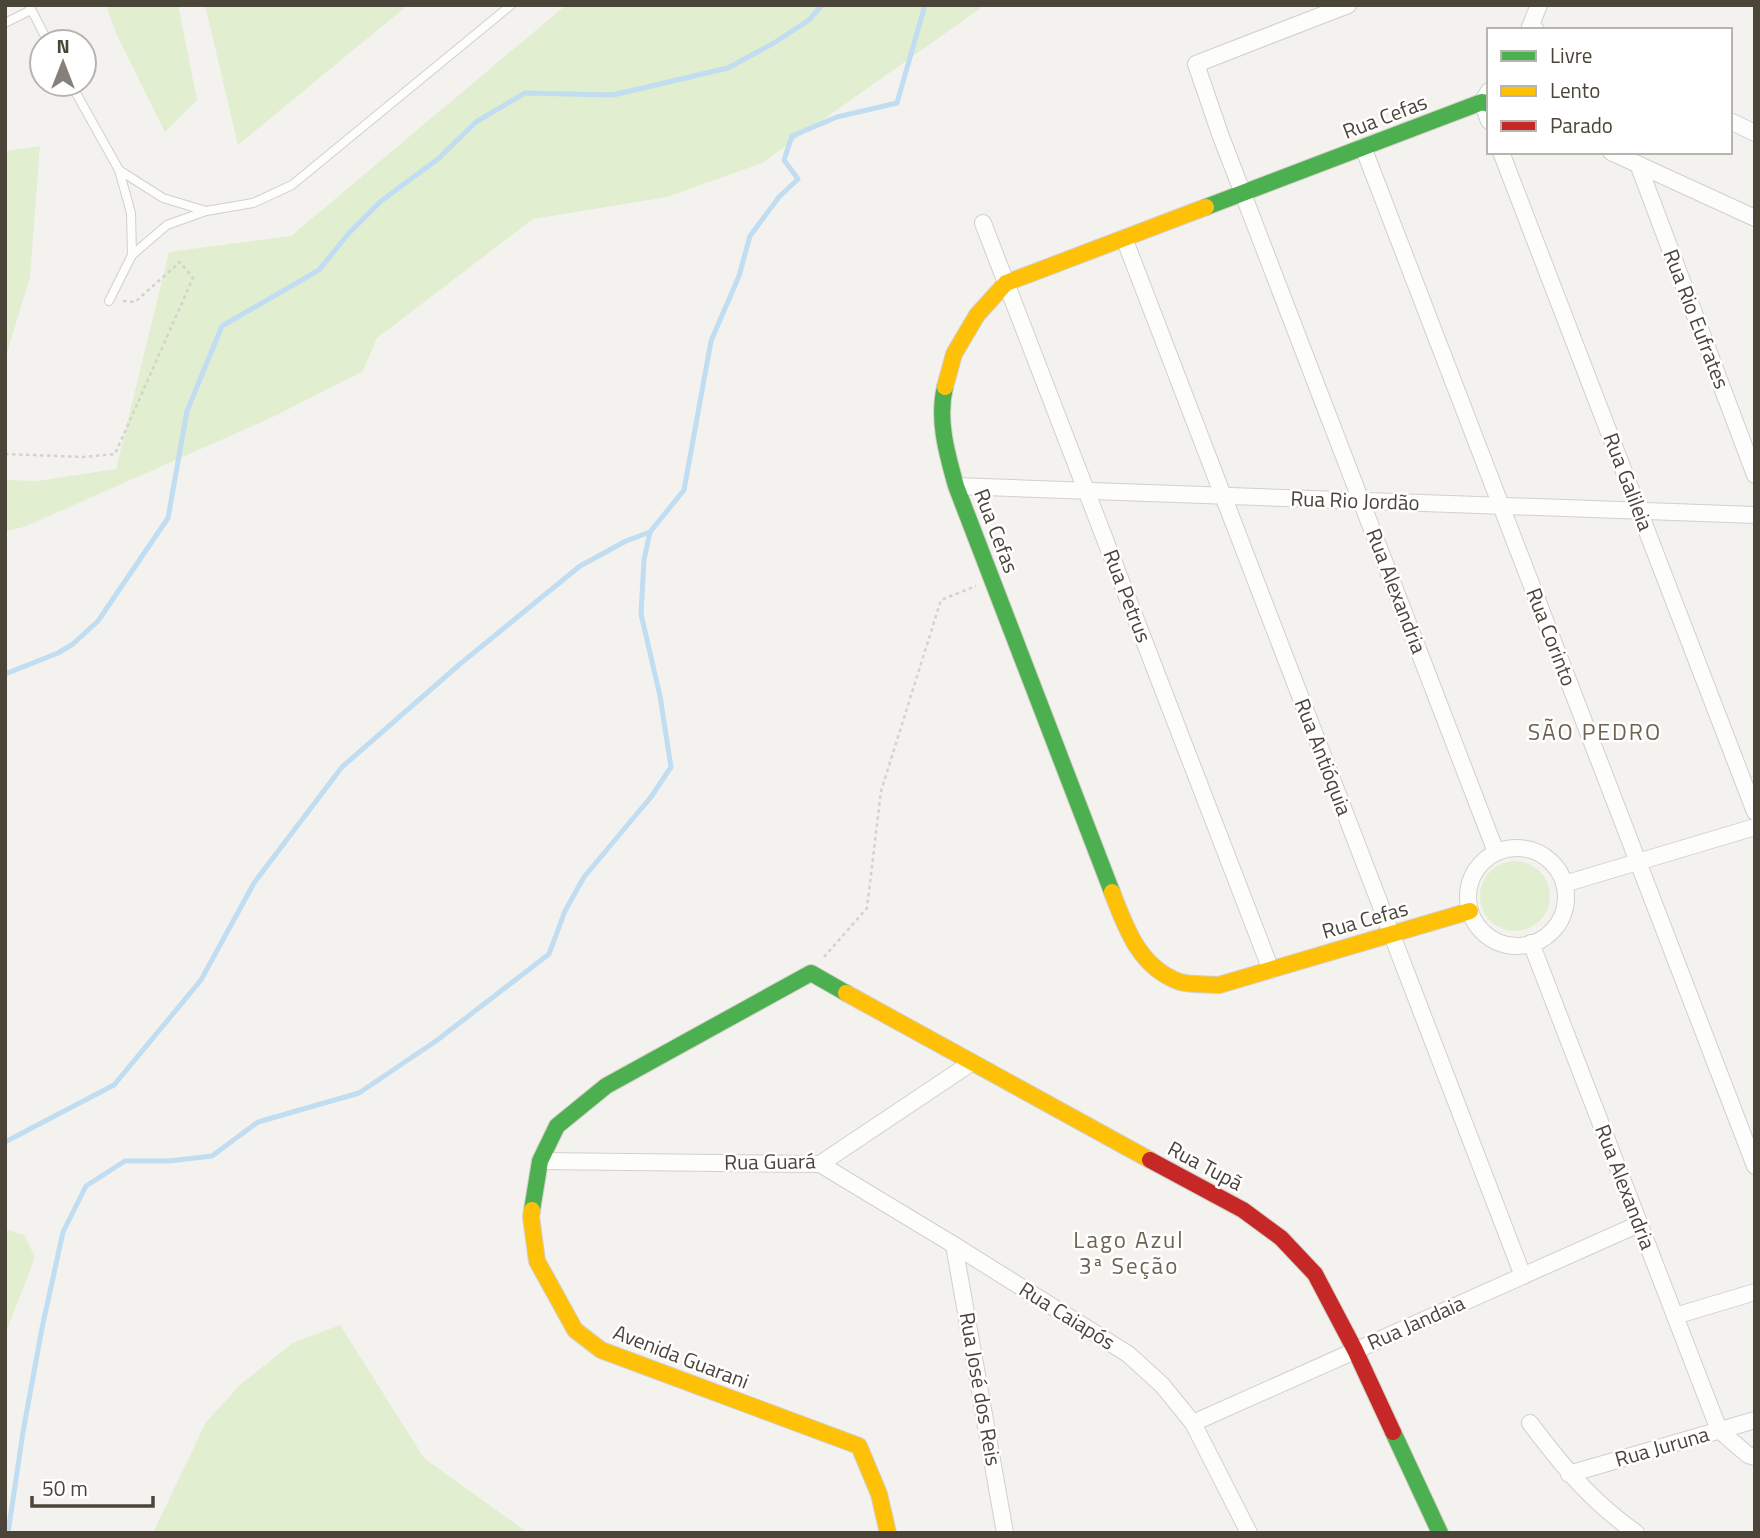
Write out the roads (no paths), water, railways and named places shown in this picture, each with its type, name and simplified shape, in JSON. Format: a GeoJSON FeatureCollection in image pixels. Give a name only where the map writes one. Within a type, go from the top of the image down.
{"type":"FeatureCollection","features":[{"type":"Feature","properties":{"kind":"street","name":"Rua Alexandria"},"geometry":{"type":"LineString","coordinates":[[1348,5],[1196,64],[1242,193],[1496,852]]}},
{"type":"Feature","properties":{"kind":"street"},"geometry":{"type":"LineString","coordinates":[[1531,28],[1539,5]]}},
{"type":"Feature","properties":{"kind":"street","name":"Rua Cefas"},"geometry":{"type":"LineString","coordinates":[[1470,911],[1219,985],[1181,982],[1148,963],[1127,931],[956,486],[944,442],[943,397],[954,354],[977,315],[1006,283],[1486,99]]}},
{"type":"Feature","properties":{"kind":"street"},"geometry":{"type":"LineString","coordinates":[[1732,122],[1755,133]]}},
{"type":"Feature","properties":{"kind":"street","name":"Rua Corinto"},"geometry":{"type":"LineString","coordinates":[[1363,147],[1755,1166]]}},
{"type":"Feature","properties":{"kind":"street","name":"Rua Galileia"},"geometry":{"type":"LineString","coordinates":[[1502,154],[1755,812]]}},
{"type":"Feature","properties":{"kind":"street"},"geometry":{"type":"LineString","coordinates":[[1616,154],[1755,218]]}},
{"type":"Feature","properties":{"kind":"street","name":"Rua Rio Eufrates"},"geometry":{"type":"LineString","coordinates":[[1638,164],[1755,475]]}},
{"type":"Feature","properties":{"kind":"street","name":"Rua Petrus"},"geometry":{"type":"LineString","coordinates":[[983,223],[1270,970]]}},
{"type":"Feature","properties":{"kind":"street","name":"Rua Antióquia"},"geometry":{"type":"LineString","coordinates":[[1124,239],[1523,1276]]}},
{"type":"Feature","properties":{"kind":"street","name":"Rua Rio Jordão"},"geometry":{"type":"LineString","coordinates":[[956,486],[1755,515]]}},
{"type":"Feature","properties":{"kind":"street"},"geometry":{"type":"LineString","coordinates":[[1564,884],[1755,827]]}},
{"type":"Feature","properties":{"kind":"street"},"geometry":{"type":"LineString","coordinates":[[1513,848],[1530,849],[1545,857],[1557,868],[1564,884],[1566,898],[1563,913],[1556,926],[1545,937],[1516,946],[1487,936],[1476,925],[1467,897],[1475,870],[1496,852],[1513,848]]}},
{"type":"Feature","properties":{"kind":"street","name":"Rua Alexandria"},"geometry":{"type":"LineString","coordinates":[[1531,943],[1719,1430]]}},
{"type":"Feature","properties":{"kind":"street","name":"Rua Tupã"},"geometry":{"type":"LineString","coordinates":[[811,973],[1243,1210],[1281,1238],[1315,1274],[1355,1350],[1440,1533]]}},
{"type":"Feature","properties":{"kind":"street","name":"Avenida Guarani"},"geometry":{"type":"LineString","coordinates":[[811,973],[606,1086],[557,1126],[540,1161],[531,1217],[537,1261],[575,1330],[601,1350],[859,1446],[879,1494],[888,1533]]}},
{"type":"Feature","properties":{"kind":"street","name":"Rua Guará"},"geometry":{"type":"LineString","coordinates":[[540,1161],[820,1164],[971,1063]]}},
{"type":"Feature","properties":{"kind":"street","name":"Rua Caiapós"},"geometry":{"type":"LineString","coordinates":[[820,1164],[1128,1354],[1162,1385],[1193,1423],[1249,1533]]}},
{"type":"Feature","properties":{"kind":"street","name":"Rua Jandaia"},"geometry":{"type":"LineString","coordinates":[[1193,1423],[1639,1224]]}},
{"type":"Feature","properties":{"kind":"street","name":"Rua José dos Reis"},"geometry":{"type":"LineString","coordinates":[[954,1245],[1005,1533]]}},
{"type":"Feature","properties":{"kind":"street"},"geometry":{"type":"LineString","coordinates":[[1675,1316],[1755,1292]]}},
{"type":"Feature","properties":{"kind":"street","name":"Rua Juruna"},"geometry":{"type":"LineString","coordinates":[[1569,1474],[1755,1420]]}},
{"type":"Feature","properties":{"kind":"street"},"geometry":{"type":"LineString","coordinates":[[1530,1423],[1569,1474],[1606,1511],[1636,1533]]}},
{"type":"Feature","properties":{"kind":"street"},"geometry":{"type":"LineString","coordinates":[[1719,1430],[1748,1455],[1755,1457]]}},
{"type":"Feature","properties":{"kind":"lane"},"geometry":{"type":"LineString","coordinates":[[109,301],[132,255],[167,225],[206,211],[253,203],[292,185],[511,5]]}},
{"type":"Feature","properties":{"kind":"lane"},"geometry":{"type":"LineString","coordinates":[[5,23],[30,7],[41,28]]}},
{"type":"Feature","properties":{"kind":"lane"},"geometry":{"type":"LineString","coordinates":[[79,98],[119,170],[131,213],[132,255]]}},
{"type":"Feature","properties":{"kind":"lane"},"geometry":{"type":"LineString","coordinates":[[119,170],[163,198],[206,211]]}},
{"type":"Feature","properties":{"kind":"waterway"},"geometry":{"type":"LineString","coordinates":[[5,674],[58,653],[73,644],[98,621],[168,518],[187,411],[222,326],[319,270],[349,233],[381,201],[438,159],[476,122],[525,93],[613,95],[728,68],[809,20],[822,5]]}},
{"type":"Feature","properties":{"kind":"waterway"},"geometry":{"type":"LineString","coordinates":[[8,1533],[42,1328],[63,1232],[86,1186],[125,1161],[169,1161],[212,1156],[258,1122],[359,1093],[436,1041],[549,954],[565,911],[584,877],[651,797],[671,767],[660,696],[641,614],[644,560],[650,532],[684,490],[711,341],[739,276],[750,236],[779,197],[798,179],[784,160],[792,136],[837,117],[897,103],[925,5]]}},
{"type":"Feature","properties":{"kind":"waterway"},"geometry":{"type":"LineString","coordinates":[[5,1142],[114,1085],[201,980],[254,883],[342,767],[460,664],[580,566],[626,541],[650,532]]}},
{"type":"Feature","properties":{"kind":"district","name":"SÃO PEDRO"},"geometry":{"type":"Point","coordinates":[1595,732]}},
{"type":"Feature","properties":{"kind":"district","name":"Lago Azul 3ª Seção"},"geometry":{"type":"Point","coordinates":[1129,1253]}}]}
